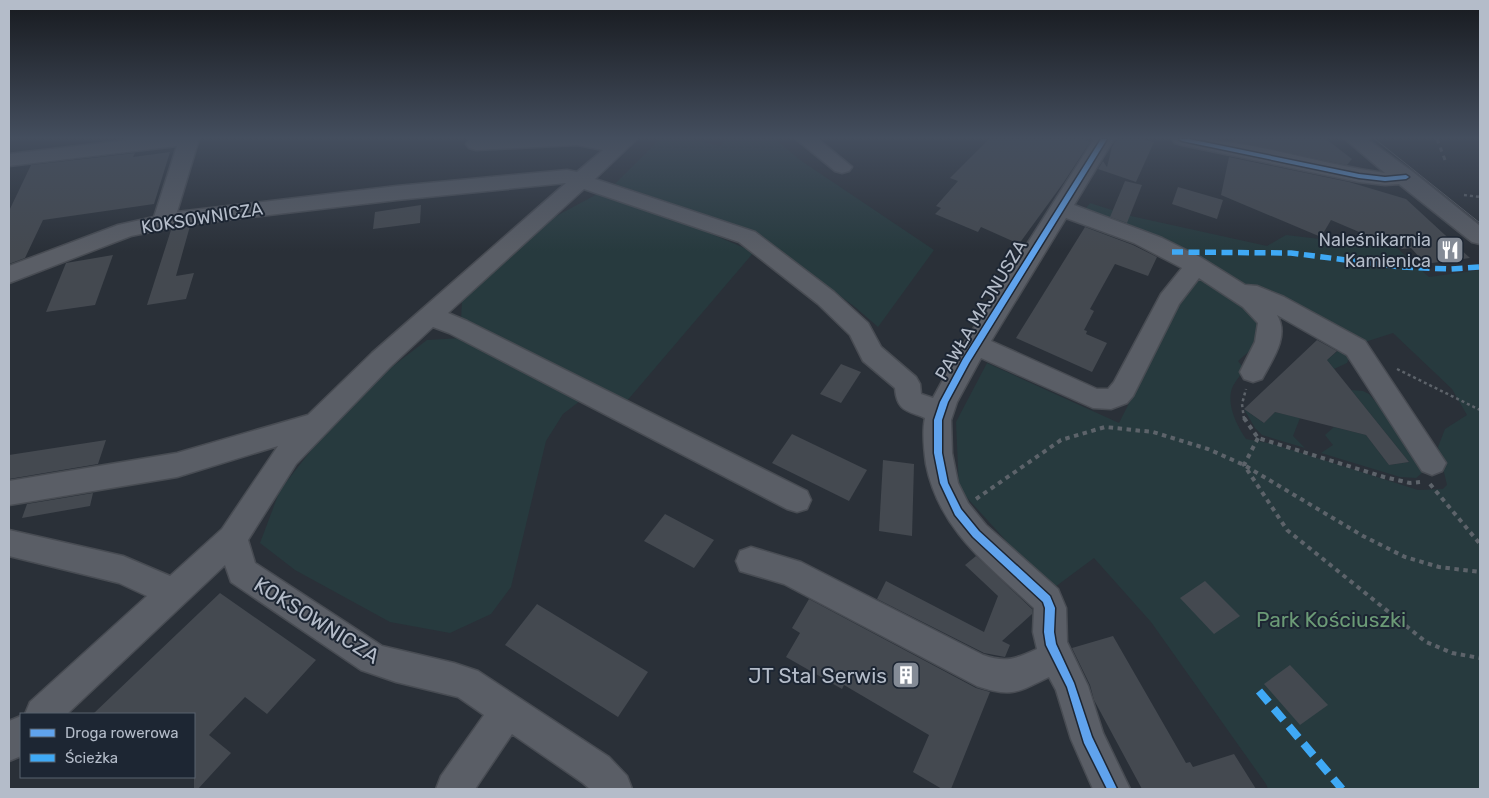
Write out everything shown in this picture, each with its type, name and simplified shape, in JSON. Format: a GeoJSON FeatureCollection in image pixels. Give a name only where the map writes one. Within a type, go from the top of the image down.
{"type":"FeatureCollection","features":[{"type":"Feature","properties":{"kind":"street","name":"KOKSOWNICZA"},"geometry":{"type":"LineString","coordinates":[[9,275],[126,230],[163,222],[388,194],[434,176]]}},
{"type":"Feature","properties":{"kind":"street","name":"KOKSOWNICZA"},"geometry":{"type":"LineString","coordinates":[[565,176],[575,178]]}},
{"type":"Feature","properties":{"kind":"street","name":"PAWŁA MAJNUSZA"},"geometry":{"type":"LineString","coordinates":[[1080,176],[976,345],[944,402],[938,420],[938,453],[944,483],[958,512],[976,534],[1046,599],[1050,608],[1050,638],[1056,657],[1071,686],[1088,739],[1112,789]]}},
{"type":"Feature","properties":{"kind":"street"},"geometry":{"type":"LineString","coordinates":[[1364,176],[1373,178],[1406,177],[1480,238]]}},
{"type":"Feature","properties":{"kind":"street"},"geometry":{"type":"LineString","coordinates":[[43,713],[233,538],[286,456],[316,424],[381,360],[575,178],[747,237],[826,298],[859,329],[872,354],[908,384],[909,400],[941,413]]}},
{"type":"Feature","properties":{"kind":"street"},"geometry":{"type":"LineString","coordinates":[[1060,208],[1142,238],[1225,282],[1258,305],[1270,320],[1271,334],[1253,372]]}},
{"type":"Feature","properties":{"kind":"street"},"geometry":{"type":"LineString","coordinates":[[976,345],[1093,398],[1103,400],[1114,399],[1124,389],[1168,300],[1172,275],[1169,269],[1156,260]]}},
{"type":"Feature","properties":{"kind":"street"},"geometry":{"type":"LineString","coordinates":[[1168,300],[1196,266]]}},
{"type":"Feature","properties":{"kind":"street"},"geometry":{"type":"LineString","coordinates":[[1225,282],[1276,302],[1356,348],[1432,463]]}},
{"type":"Feature","properties":{"kind":"street"},"geometry":{"type":"LineString","coordinates":[[430,316],[466,331],[798,500]]}},
{"type":"Feature","properties":{"kind":"street"},"geometry":{"type":"LineString","coordinates":[[9,493],[177,465],[316,424]]}},
{"type":"Feature","properties":{"kind":"street","name":"KOKSOWNICZA"},"geometry":{"type":"LineString","coordinates":[[233,538],[242,572],[373,659],[397,668],[444,676],[466,682],[596,770],[614,789]]}},
{"type":"Feature","properties":{"kind":"street"},"geometry":{"type":"LineString","coordinates":[[9,543],[123,570],[174,593]]}},
{"type":"Feature","properties":{"kind":"street"},"geometry":{"type":"LineString","coordinates":[[751,561],[790,572],[824,588],[977,670],[999,677],[1018,675],[1056,657]]}},
{"type":"Feature","properties":{"kind":"street"},"geometry":{"type":"LineString","coordinates":[[454,789],[508,711]]}},
{"type":"Feature","properties":{"kind":"street"},"geometry":{"type":"LineString","coordinates":[[9,744],[20,734]]}},
{"type":"Feature","properties":{"kind":"lane"},"geometry":{"type":"LineString","coordinates":[[163,222],[177,176]]}},
{"type":"Feature","properties":{"kind":"path"},"geometry":{"type":"LineString","coordinates":[[1464,195],[1480,197]]}},
{"type":"Feature","properties":{"kind":"path"},"geometry":{"type":"LineString","coordinates":[[1396,368],[1480,410]]}},
{"type":"Feature","properties":{"kind":"path"},"geometry":{"type":"LineString","coordinates":[[1253,372],[1241,409],[1246,425],[1258,438],[1384,477],[1410,483],[1428,482],[1480,544]]}},
{"type":"Feature","properties":{"kind":"path"},"geometry":{"type":"LineString","coordinates":[[958,512],[1061,440],[1105,427],[1152,432],[1208,449],[1244,465],[1362,536],[1405,557],[1439,567],[1480,572]]}},
{"type":"Feature","properties":{"kind":"path"},"geometry":{"type":"LineString","coordinates":[[1244,465],[1258,438]]}},
{"type":"Feature","properties":{"kind":"path"},"geometry":{"type":"LineString","coordinates":[[1244,465],[1287,530],[1426,642],[1439,650],[1460,656],[1480,658]]}},
{"type":"Feature","properties":{"kind":"green space"},"geometry":{"type":"Polygon","coordinates":[[[623,176],[824,176],[934,250],[878,327],[855,307],[772,245],[743,228],[615,184],[623,176]]]}},
{"type":"Feature","properties":{"kind":"green space"},"geometry":{"type":"Polygon","coordinates":[[[601,192],[754,252],[626,402],[461,320],[462,301],[547,221],[601,192]]]}},
{"type":"Feature","properties":{"kind":"green space","name":"Park Kościuszki"},"geometry":{"type":"Polygon","coordinates":[[[1090,203],[1131,216],[1267,246],[1286,235],[1397,248],[1429,277],[1480,270],[1480,789],[1268,789],[1151,622],[1094,558],[1051,590],[959,489],[956,422],[987,363],[1119,423],[1196,271],[1259,317],[1260,342],[1238,361],[1244,369],[1234,384],[1230,400],[1233,414],[1246,439],[1273,444],[1418,490],[1443,489],[1447,485],[1438,447],[1445,429],[1467,415],[1452,389],[1393,333],[1365,342],[1083,212],[1090,203]]]}},
{"type":"Feature","properties":{"kind":"green space"},"geometry":{"type":"Polygon","coordinates":[[[462,338],[580,401],[563,414],[546,441],[511,587],[491,614],[450,633],[390,622],[295,570],[260,543],[280,490],[323,435],[385,372],[427,340],[462,338]]]}},
{"type":"Feature","properties":{"kind":"green space"},"geometry":{"type":"Polygon","coordinates":[[[1340,349],[1350,356],[1347,363],[1334,369],[1327,360],[1340,349]]]}},
{"type":"Feature","properties":{"kind":"green space"},"geometry":{"type":"Polygon","coordinates":[[[1351,390],[1363,391],[1369,394],[1423,458],[1423,472],[1416,478],[1400,477],[1321,453],[1333,445],[1325,435],[1334,427],[1366,435],[1389,465],[1409,462],[1351,390]]]}},
{"type":"Feature","properties":{"kind":"green space"},"geometry":{"type":"Polygon","coordinates":[[[1244,409],[1264,423],[1275,412],[1300,418],[1293,436],[1305,448],[1262,435],[1255,428],[1244,409]]]}},
{"type":"Feature","properties":{"kind":"building"},"geometry":{"type":"Polygon","coordinates":[[[26,176],[163,176],[154,204],[43,220],[25,258],[9,264],[9,211],[26,176]]]}},
{"type":"Feature","properties":{"kind":"building"},"geometry":{"type":"Polygon","coordinates":[[[952,176],[1068,176],[1019,244],[981,227],[978,232],[935,214],[941,208],[936,206],[958,181],[950,178],[952,176]]]}},
{"type":"Feature","properties":{"kind":"building"},"geometry":{"type":"Polygon","coordinates":[[[1119,176],[1139,176],[1136,182],[1119,176]]]}},
{"type":"Feature","properties":{"kind":"building"},"geometry":{"type":"Polygon","coordinates":[[[1225,176],[1321,176],[1349,182],[1406,199],[1470,258],[1432,263],[1421,259],[1411,248],[1402,249],[1390,236],[1385,243],[1331,220],[1321,237],[1221,195],[1225,176]]]}},
{"type":"Feature","properties":{"kind":"building"},"geometry":{"type":"Polygon","coordinates":[[[1125,181],[1142,185],[1127,223],[1110,217],[1125,181]]]}},
{"type":"Feature","properties":{"kind":"building"},"geometry":{"type":"Polygon","coordinates":[[[1178,187],[1223,200],[1217,219],[1172,204],[1178,187]]]}},
{"type":"Feature","properties":{"kind":"building"},"geometry":{"type":"Polygon","coordinates":[[[421,205],[420,223],[373,229],[375,212],[421,205]]]}},
{"type":"Feature","properties":{"kind":"building"},"geometry":{"type":"Polygon","coordinates":[[[190,226],[176,276],[194,273],[186,299],[147,305],[171,230],[190,226]]]}},
{"type":"Feature","properties":{"kind":"building"},"geometry":{"type":"Polygon","coordinates":[[[1085,227],[1133,245],[1157,257],[1148,276],[1115,264],[1090,309],[1094,311],[1084,330],[1087,331],[1086,334],[1107,343],[1092,372],[1016,338],[1085,227]]]}},
{"type":"Feature","properties":{"kind":"building"},"geometry":{"type":"Polygon","coordinates":[[[113,255],[95,305],[46,312],[66,263],[113,255]]]}},
{"type":"Feature","properties":{"kind":"building"},"geometry":{"type":"Polygon","coordinates":[[[1317,340],[1337,351],[1327,360],[1409,462],[1389,465],[1366,435],[1275,412],[1264,423],[1244,409],[1317,340]]]}},
{"type":"Feature","properties":{"kind":"building"},"geometry":{"type":"Polygon","coordinates":[[[841,364],[861,372],[841,403],[820,394],[841,364]]]}},
{"type":"Feature","properties":{"kind":"building"},"geometry":{"type":"Polygon","coordinates":[[[792,434],[867,470],[849,501],[772,463],[792,434]]]}},
{"type":"Feature","properties":{"kind":"building"},"geometry":{"type":"Polygon","coordinates":[[[106,440],[98,464],[9,479],[9,455],[106,440]]]}},
{"type":"Feature","properties":{"kind":"building"},"geometry":{"type":"Polygon","coordinates":[[[883,460],[914,464],[912,536],[879,531],[883,460]]]}},
{"type":"Feature","properties":{"kind":"building"},"geometry":{"type":"Polygon","coordinates":[[[93,493],[90,506],[22,518],[27,504],[93,493]]]}},
{"type":"Feature","properties":{"kind":"building"},"geometry":{"type":"Polygon","coordinates":[[[665,514],[714,540],[694,568],[644,541],[665,514]]]}},
{"type":"Feature","properties":{"kind":"building"},"geometry":{"type":"Polygon","coordinates":[[[976,556],[1032,609],[1032,614],[1002,641],[1010,645],[1005,657],[984,653],[877,599],[886,581],[984,632],[998,596],[965,565],[976,556]]]}},
{"type":"Feature","properties":{"kind":"building"},"geometry":{"type":"Polygon","coordinates":[[[1205,581],[1240,616],[1214,634],[1180,598],[1205,581]]]}},
{"type":"Feature","properties":{"kind":"building"},"geometry":{"type":"Polygon","coordinates":[[[220,593],[316,660],[267,714],[245,697],[209,735],[231,753],[198,789],[194,789],[195,713],[94,713],[220,593]]]}},
{"type":"Feature","properties":{"kind":"building","name":"JT Stal Serwis"},"geometry":{"type":"Polygon","coordinates":[[[809,599],[976,688],[990,692],[951,789],[942,789],[913,772],[929,735],[844,685],[842,689],[786,657],[800,633],[792,628],[809,599]]]}},
{"type":"Feature","properties":{"kind":"building"},"geometry":{"type":"Polygon","coordinates":[[[537,604],[648,672],[618,717],[505,645],[537,604]]]}},
{"type":"Feature","properties":{"kind":"building"},"geometry":{"type":"Polygon","coordinates":[[[1113,636],[1186,763],[1190,762],[1193,767],[1234,754],[1256,789],[1142,789],[1094,700],[1090,685],[1072,648],[1113,636]]]}},
{"type":"Feature","properties":{"kind":"building"},"geometry":{"type":"Polygon","coordinates":[[[1290,665],[1328,705],[1300,725],[1264,684],[1290,665]]]}},
{"type":"Feature","properties":{"kind":"tram line"},"geometry":{"type":"LineString","coordinates":[[1422,176],[1480,223]]}},
{"type":"Feature","properties":{"kind":"marked path"},"geometry":{"type":"LineString","coordinates":[[1172,252],[1291,253],[1401,267],[1450,269],[1480,267]]}},
{"type":"Feature","properties":{"kind":"marked path"},"geometry":{"type":"LineString","coordinates":[[1259,691],[1342,789]]}},
{"type":"Feature","properties":{"kind":"cycle path"},"geometry":{"type":"LineString","coordinates":[[1081,176],[966,361],[944,402],[938,420],[938,453],[944,483],[958,512],[976,534],[1047,599],[1050,608],[1049,632],[1051,645],[1071,686],[1088,739],[1112,789]]}},
{"type":"Feature","properties":{"kind":"cycle path"},"geometry":{"type":"LineString","coordinates":[[1361,176],[1385,179],[1406,177]]}},
{"type":"Feature","properties":{"kind":"place","name":"Naleśnikarnia Kamienica"},"geometry":{"type":"Point","coordinates":[1450,250]}},
{"type":"Feature","properties":{"kind":"place","name":"JT Stal Serwis"},"geometry":{"type":"Point","coordinates":[906,675]}}]}
